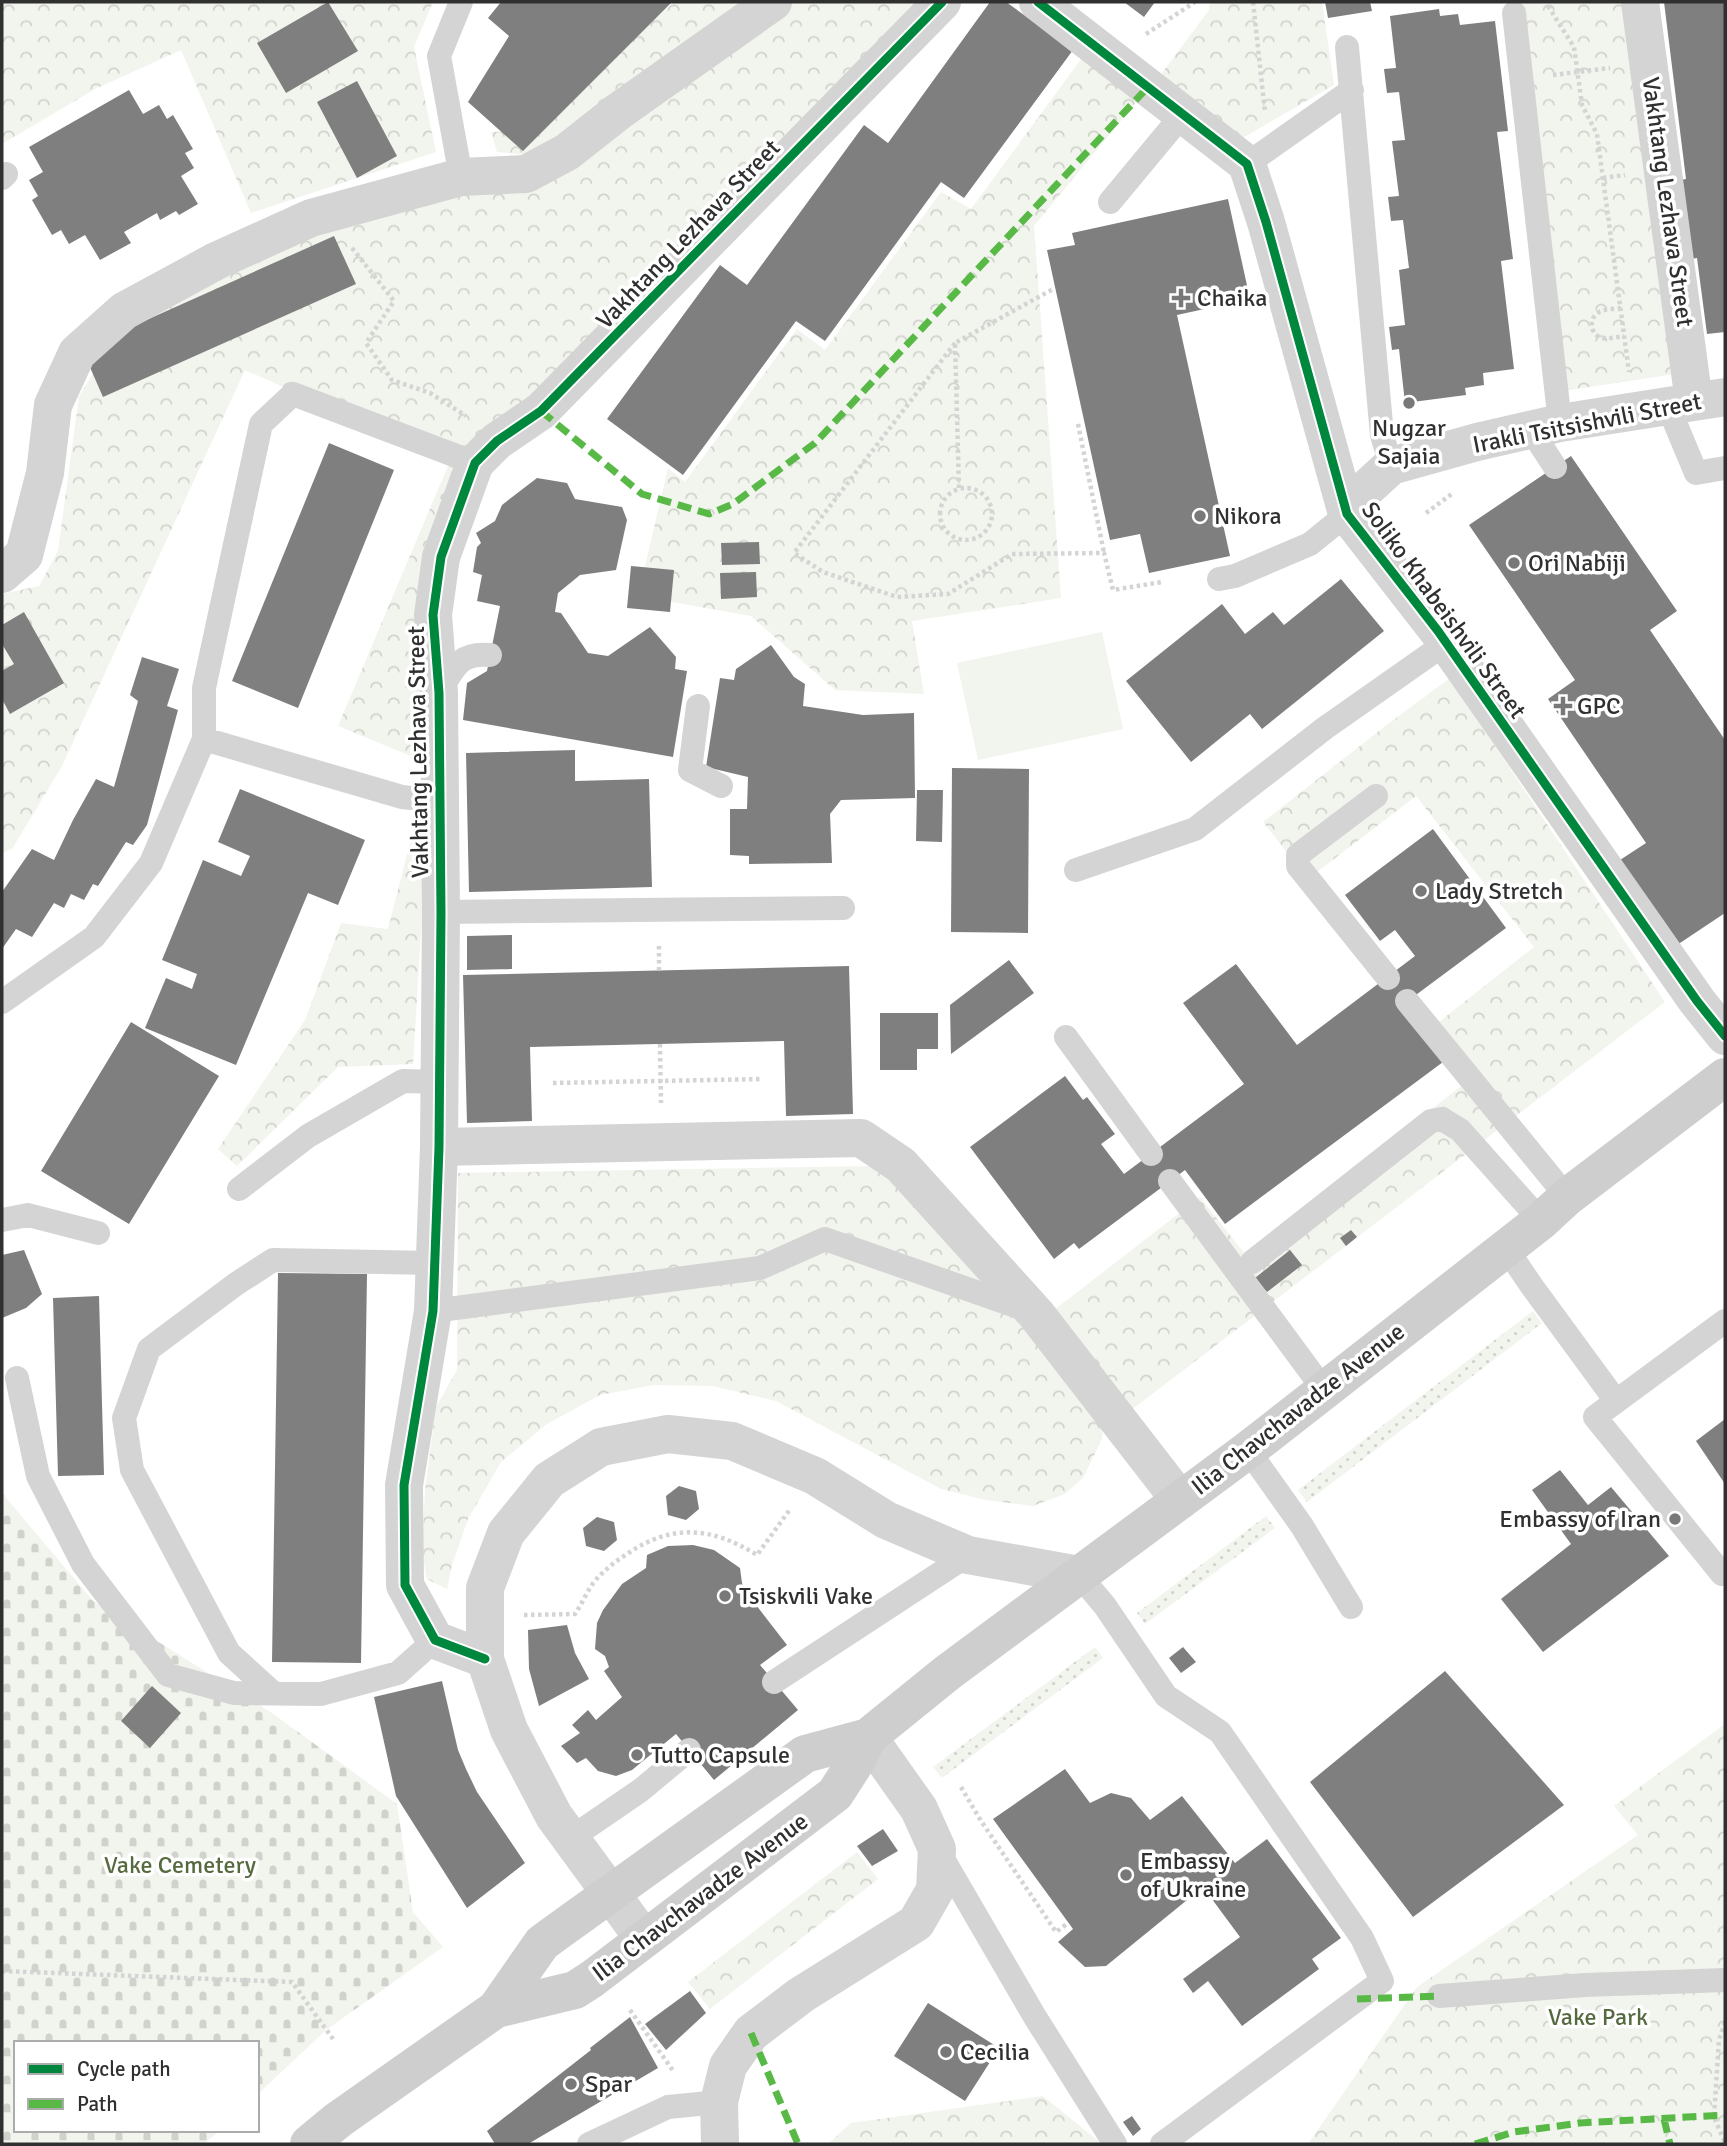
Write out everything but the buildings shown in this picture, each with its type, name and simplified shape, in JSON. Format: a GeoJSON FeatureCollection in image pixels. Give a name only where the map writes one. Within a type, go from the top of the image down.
{"type":"FeatureCollection","features":[{"type":"Feature","properties":{"kind":"main road","name":"Ilia Chavchavadze Avenue"},"geometry":{"type":"LineString","coordinates":[[496,2009],[575,1990],[644,1939],[835,1794],[868,1737],[947,1673],[1248,1450],[1725,1077]]}},
{"type":"Feature","properties":{"kind":"main road","name":"Ilia Chavchavadze Avenue"},"geometry":{"type":"LineString","coordinates":[[309,2144],[341,2132],[496,2009],[542,1943],[609,1893],[805,1754],[868,1737]]}},
{"type":"Feature","properties":{"kind":"street"},"geometry":{"type":"LineString","coordinates":[[2,574],[24,555],[45,473],[53,405],[77,353],[124,311],[216,261],[311,218],[461,177],[526,174],[567,152],[619,111],[773,2]]}},
{"type":"Feature","properties":{"kind":"street","name":"Vakhtang Lezhava Street"},"geometry":{"type":"LineString","coordinates":[[436,1640],[405,1585],[404,1485],[433,1311],[435,1264],[441,912],[439,693],[433,615],[441,557],[486,452],[541,411],[942,2]]}},
{"type":"Feature","properties":{"kind":"street"},"geometry":{"type":"LineString","coordinates":[[1038,2],[1183,114],[1258,156]]}},
{"type":"Feature","properties":{"kind":"street","name":"Vakhtang Lezhava Street"},"geometry":{"type":"LineString","coordinates":[[1640,2],[1649,62],[1680,404]]}},
{"type":"Feature","properties":{"kind":"street","name":"Soliko Khabeishvili Street"},"geometry":{"type":"LineString","coordinates":[[1258,156],[1266,222],[1347,514],[1446,643],[1697,1001],[1725,1036]]}},
{"type":"Feature","properties":{"kind":"street","name":"Irakli Tsitsishvili Street"},"geometry":{"type":"LineString","coordinates":[[1347,514],[1367,488],[1391,466],[1546,426],[1680,404]]}},
{"type":"Feature","properties":{"kind":"street"},"geometry":{"type":"LineString","coordinates":[[439,1147],[860,1138],[901,1165],[1036,1314],[1180,1500]]}},
{"type":"Feature","properties":{"kind":"street"},"geometry":{"type":"LineString","coordinates":[[644,1939],[554,1816],[509,1730],[485,1659],[485,1588],[506,1533],[549,1480],[601,1447],[668,1434],[732,1441],[815,1476],[886,1520],[968,1555],[1079,1574]]}},
{"type":"Feature","properties":{"kind":"street"},"geometry":{"type":"LineString","coordinates":[[436,1640],[485,1659]]}},
{"type":"Feature","properties":{"kind":"street"},"geometry":{"type":"LineString","coordinates":[[720,2144],[707,2103],[751,2033],[801,1995],[916,1923],[935,1890],[937,1849],[919,1809],[868,1737]]}},
{"type":"Feature","properties":{"kind":"lane"},"geometry":{"type":"LineString","coordinates":[[461,2],[439,56],[461,177]]}},
{"type":"Feature","properties":{"kind":"lane"},"geometry":{"type":"LineString","coordinates":[[1514,13],[1546,426],[1555,467]]}},
{"type":"Feature","properties":{"kind":"lane"},"geometry":{"type":"LineString","coordinates":[[1347,47],[1382,435],[1391,466]]}},
{"type":"Feature","properties":{"kind":"lane"},"geometry":{"type":"LineString","coordinates":[[1258,156],[1352,90]]}},
{"type":"Feature","properties":{"kind":"lane"},"geometry":{"type":"LineString","coordinates":[[1110,202],[1183,114]]}},
{"type":"Feature","properties":{"kind":"lane"},"geometry":{"type":"LineString","coordinates":[[2,1002],[94,937],[151,863],[204,739],[204,688],[261,424],[293,394],[486,452]]}},
{"type":"Feature","properties":{"kind":"lane"},"geometry":{"type":"LineString","coordinates":[[1680,404],[1696,473],[1725,468]]}},
{"type":"Feature","properties":{"kind":"lane"},"geometry":{"type":"LineString","coordinates":[[1219,579],[1235,576],[1310,544],[1347,514]]}},
{"type":"Feature","properties":{"kind":"lane"},"geometry":{"type":"LineString","coordinates":[[1076,870],[1195,829],[1325,728],[1446,643]]}},
{"type":"Feature","properties":{"kind":"lane"},"geometry":{"type":"LineString","coordinates":[[439,693],[465,657],[476,654],[490,655]]}},
{"type":"Feature","properties":{"kind":"lane"},"geometry":{"type":"LineString","coordinates":[[698,706],[690,770],[721,786]]}},
{"type":"Feature","properties":{"kind":"lane"},"geometry":{"type":"LineString","coordinates":[[204,739],[402,797],[440,801]]}},
{"type":"Feature","properties":{"kind":"lane"},"geometry":{"type":"LineString","coordinates":[[1376,796],[1298,855],[1297,860],[1298,866],[1310,882],[1388,978]]}},
{"type":"Feature","properties":{"kind":"lane"},"geometry":{"type":"LineString","coordinates":[[441,912],[842,908]]}},
{"type":"Feature","properties":{"kind":"lane"},"geometry":{"type":"LineString","coordinates":[[1407,1001],[1554,1209]]}},
{"type":"Feature","properties":{"kind":"lane"},"geometry":{"type":"LineString","coordinates":[[1066,1037],[1151,1154]]}},
{"type":"Feature","properties":{"kind":"lane"},"geometry":{"type":"LineString","coordinates":[[239,1189],[308,1136],[403,1081],[439,1082]]}},
{"type":"Feature","properties":{"kind":"lane"},"geometry":{"type":"LineString","coordinates":[[1252,1262],[1431,1121],[1441,1119],[1460,1129],[1554,1209]]}},
{"type":"Feature","properties":{"kind":"lane"},"geometry":{"type":"LineString","coordinates":[[1170,1181],[1324,1390]]}},
{"type":"Feature","properties":{"kind":"lane"},"geometry":{"type":"LineString","coordinates":[[2,1220],[29,1215],[98,1233]]}},
{"type":"Feature","properties":{"kind":"lane"},"geometry":{"type":"LineString","coordinates":[[433,1311],[760,1268],[825,1239],[1036,1314]]}},
{"type":"Feature","properties":{"kind":"lane"},"geometry":{"type":"LineString","coordinates":[[1506,1248],[1616,1401]]}},
{"type":"Feature","properties":{"kind":"lane"},"geometry":{"type":"LineString","coordinates":[[273,1693],[229,1653],[132,1470],[124,1418],[149,1349],[273,1260],[435,1264]]}},
{"type":"Feature","properties":{"kind":"lane"},"geometry":{"type":"LineString","coordinates":[[1725,1321],[1595,1417],[1722,1574],[1725,1571]]}},
{"type":"Feature","properties":{"kind":"lane"},"geometry":{"type":"LineString","coordinates":[[17,1378],[38,1476],[77,1553],[168,1675],[234,1693],[321,1694],[398,1673],[436,1640]]}},
{"type":"Feature","properties":{"kind":"lane"},"geometry":{"type":"LineString","coordinates":[[1248,1450],[1302,1527],[1351,1607]]}},
{"type":"Feature","properties":{"kind":"lane"},"geometry":{"type":"LineString","coordinates":[[774,1682],[968,1555]]}},
{"type":"Feature","properties":{"kind":"lane"},"geometry":{"type":"LineString","coordinates":[[1079,1574],[1105,1606],[1166,1696],[1220,1732],[1362,1938],[1382,1981],[1162,2144]]}},
{"type":"Feature","properties":{"kind":"lane"},"geometry":{"type":"LineString","coordinates":[[571,1838],[641,1790],[689,1750]]}},
{"type":"Feature","properties":{"kind":"lane"},"geometry":{"type":"LineString","coordinates":[[937,1849],[1035,2017],[1115,2144]]}},
{"type":"Feature","properties":{"kind":"lane"},"geometry":{"type":"LineString","coordinates":[[1439,1996],[1585,1984],[1725,1980]]}},
{"type":"Feature","properties":{"kind":"lane"},"geometry":{"type":"LineString","coordinates":[[590,2144],[668,2107],[707,2103]]}},
{"type":"Feature","properties":{"kind":"path"},"geometry":{"type":"LineString","coordinates":[[1110,57],[1195,2]]}},
{"type":"Feature","properties":{"kind":"path"},"geometry":{"type":"LineString","coordinates":[[1253,2],[1258,156]]}},
{"type":"Feature","properties":{"kind":"path"},"geometry":{"type":"LineString","coordinates":[[1545,2],[1574,47],[1582,105],[1597,134],[1624,336],[1680,404]]}},
{"type":"Feature","properties":{"kind":"path"},"geometry":{"type":"LineString","coordinates":[[1550,75],[1649,62]]}},
{"type":"Feature","properties":{"kind":"path"},"geometry":{"type":"LineString","coordinates":[[1603,178],[1630,174]]}},
{"type":"Feature","properties":{"kind":"path"},"geometry":{"type":"LineString","coordinates":[[339,211],[349,244],[394,301],[366,343],[392,380],[430,393],[456,407],[486,452]]}},
{"type":"Feature","properties":{"kind":"path"},"geometry":{"type":"LineString","coordinates":[[1055,288],[955,343],[794,553],[824,572],[897,597],[948,594],[1012,554],[1104,553]]}},
{"type":"Feature","properties":{"kind":"path"},"geometry":{"type":"LineString","coordinates":[[1621,308],[1601,310],[1591,323],[1597,336],[1624,336]]}},
{"type":"Feature","properties":{"kind":"path"},"geometry":{"type":"LineString","coordinates":[[955,343],[959,488]]}},
{"type":"Feature","properties":{"kind":"path"},"geometry":{"type":"LineString","coordinates":[[1078,424],[1113,590],[1162,582]]}},
{"type":"Feature","properties":{"kind":"path"},"geometry":{"type":"LineString","coordinates":[[968,487],[985,495],[992,511],[988,529],[973,540],[964,541],[948,535],[940,521],[941,505],[945,497],[959,488],[968,487]]}},
{"type":"Feature","properties":{"kind":"path"},"geometry":{"type":"LineString","coordinates":[[1426,513],[1444,498]]}},
{"type":"Feature","properties":{"kind":"path"},"geometry":{"type":"LineString","coordinates":[[659,946],[659,971]]}},
{"type":"Feature","properties":{"kind":"path"},"geometry":{"type":"LineString","coordinates":[[660,1044],[662,1106]]}},
{"type":"Feature","properties":{"kind":"path"},"geometry":{"type":"LineString","coordinates":[[553,1083],[763,1079]]}},
{"type":"Feature","properties":{"kind":"path"},"geometry":{"type":"LineString","coordinates":[[485,1616],[575,1614],[593,1583],[610,1565],[644,1542],[674,1532],[704,1533],[736,1542],[757,1555],[815,1476]]}},
{"type":"Feature","properties":{"kind":"path"},"geometry":{"type":"LineString","coordinates":[[961,1787],[1056,1932],[1068,1923]]}},
{"type":"Feature","properties":{"kind":"path"},"geometry":{"type":"LineString","coordinates":[[2,1970],[292,1982],[332,2039]]}},
{"type":"Feature","properties":{"kind":"path"},"geometry":{"type":"LineString","coordinates":[[630,2010],[707,2103]]}},
{"type":"Feature","properties":{"kind":"path"},"geometry":{"type":"LineString","coordinates":[[1725,2022],[1719,2040],[1714,2117],[1725,2143]]}},
{"type":"Feature","properties":{"kind":"green space"},"geometry":{"type":"Polygon","coordinates":[[[2,2],[433,2],[414,47],[436,152],[251,213],[181,50],[95,89],[2,144],[2,2]]]}},
{"type":"Feature","properties":{"kind":"green space"},"geometry":{"type":"Polygon","coordinates":[[[674,2],[758,2],[559,141],[527,155],[497,152],[491,132],[531,131],[674,2]]]}},
{"type":"Feature","properties":{"kind":"green space"},"geometry":{"type":"Polygon","coordinates":[[[791,2],[932,2],[497,444],[430,604],[430,764],[338,726],[450,461],[245,370],[62,766],[12,849],[2,853],[2,594],[39,586],[58,551],[79,396],[117,336],[269,250],[459,187],[522,185],[791,2]]]}},
{"type":"Feature","properties":{"kind":"green space"},"geometry":{"type":"Polygon","coordinates":[[[1213,2],[1322,2],[1334,85],[1239,140],[1159,77],[1213,2]]]}},
{"type":"Feature","properties":{"kind":"green space"},"geometry":{"type":"Polygon","coordinates":[[[1515,2],[1627,2],[1682,373],[1563,391],[1515,2]]]}},
{"type":"Feature","properties":{"kind":"green space"},"geometry":{"type":"Polygon","coordinates":[[[1084,55],[1138,100],[1034,226],[1061,598],[912,621],[924,694],[835,690],[751,616],[638,596],[668,468],[685,482],[797,329],[825,350],[941,192],[971,209],[1084,55]]]}},
{"type":"Feature","properties":{"kind":"green space"},"geometry":{"type":"Polygon","coordinates":[[[1102,632],[1123,729],[978,760],[957,663],[1102,632]]]}},
{"type":"Feature","properties":{"kind":"green space"},"geometry":{"type":"Polygon","coordinates":[[[1450,678],[1665,1002],[1126,1414],[1049,1314],[1200,1197],[1245,1254],[1469,1080],[1430,1029],[1534,947],[1416,796],[1308,879],[1263,822],[1450,678]]]}},
{"type":"Feature","properties":{"kind":"green space"},"geometry":{"type":"Polygon","coordinates":[[[413,831],[427,832],[413,1064],[338,1067],[237,1166],[218,1149],[305,1020],[341,923],[388,929],[413,831]]]}},
{"type":"Feature","properties":{"kind":"green space"},"geometry":{"type":"Polygon","coordinates":[[[870,1166],[902,1179],[1103,1411],[1102,1439],[1083,1478],[1065,1494],[1033,1506],[986,1500],[941,1489],[776,1401],[713,1386],[654,1385],[600,1395],[547,1424],[501,1462],[468,1519],[452,1565],[447,1589],[427,1579],[422,1553],[425,1490],[436,1407],[457,1370],[458,1173],[870,1166]]]}},
{"type":"Feature","properties":{"kind":"green space"},"geometry":{"type":"Polygon","coordinates":[[[1533,1311],[1542,1323],[1307,1502],[1298,1490],[1533,1311]]]}},
{"type":"Feature","properties":{"kind":"green space","name":"Vake Cemetery"},"geometry":{"type":"Polygon","coordinates":[[[2,1493],[93,1601],[272,1713],[397,1804],[413,1912],[443,1947],[326,2030],[259,2093],[259,2041],[14,2041],[14,2132],[218,2132],[204,2144],[2,2144],[2,1493]]]}},
{"type":"Feature","properties":{"kind":"green space"},"geometry":{"type":"Polygon","coordinates":[[[1266,1516],[1275,1528],[1145,1624],[1137,1613],[1266,1516]]]}},
{"type":"Feature","properties":{"kind":"green space"},"geometry":{"type":"Polygon","coordinates":[[[1095,1647],[1103,1658],[942,1778],[933,1767],[1095,1647]]]}},
{"type":"Feature","properties":{"kind":"green space","name":"Vake Park"},"geometry":{"type":"Polygon","coordinates":[[[1725,1724],[1725,2144],[1308,2144],[1417,1987],[1638,1835],[1614,1806],[1725,1724]]]}},
{"type":"Feature","properties":{"kind":"green space"},"geometry":{"type":"Polygon","coordinates":[[[857,1852],[878,1879],[710,2009],[688,1982],[857,1852]]]}},
{"type":"Feature","properties":{"kind":"green space"},"geometry":{"type":"Polygon","coordinates":[[[1043,2096],[1102,2144],[828,2144],[851,2123],[1043,2096]]]}},
{"type":"Feature","properties":{"kind":"marked path"},"geometry":{"type":"LineString","coordinates":[[541,411],[642,494],[709,514],[733,504],[815,443],[1148,87]]}},
{"type":"Feature","properties":{"kind":"marked path"},"geometry":{"type":"LineString","coordinates":[[1357,1999],[1439,1996]]}},
{"type":"Feature","properties":{"kind":"marked path"},"geometry":{"type":"LineString","coordinates":[[751,2033],[798,2144]]}},
{"type":"Feature","properties":{"kind":"marked path"},"geometry":{"type":"LineString","coordinates":[[1475,2144],[1514,2132],[1580,2123],[1725,2115]]}},
{"type":"Feature","properties":{"kind":"marked path"},"geometry":{"type":"LineString","coordinates":[[1664,2119],[1670,2144]]}},
{"type":"Feature","properties":{"kind":"cycle path"},"geometry":{"type":"LineString","coordinates":[[485,1659],[435,1640],[405,1585],[404,1485],[433,1311],[439,1147],[439,693],[433,615],[441,557],[475,463],[497,441],[541,411],[942,2]]}},
{"type":"Feature","properties":{"kind":"cycle path"},"geometry":{"type":"LineString","coordinates":[[1038,2],[1247,164],[1266,222],[1347,514],[1438,631],[1697,1001],[1725,1036]]}},
{"type":"Feature","properties":{"kind":"place","name":"Chaika"},"geometry":{"type":"Point","coordinates":[1181,298]}},
{"type":"Feature","properties":{"kind":"place","name":"Nugzar Sajaia"},"geometry":{"type":"Point","coordinates":[1409,403]}},
{"type":"Feature","properties":{"kind":"place","name":"Nikora"},"geometry":{"type":"Point","coordinates":[1200,516]}},
{"type":"Feature","properties":{"kind":"place","name":"Ori Nabiji"},"geometry":{"type":"Point","coordinates":[1514,563]}},
{"type":"Feature","properties":{"kind":"place","name":"GPC"},"geometry":{"type":"Point","coordinates":[1563,706]}},
{"type":"Feature","properties":{"kind":"place","name":"Lady Stretch"},"geometry":{"type":"Point","coordinates":[1421,891]}},
{"type":"Feature","properties":{"kind":"place","name":"Embassy of Iran"},"geometry":{"type":"Point","coordinates":[1675,1519]}},
{"type":"Feature","properties":{"kind":"place","name":"Tsiskvili Vake"},"geometry":{"type":"Point","coordinates":[725,1596]}},
{"type":"Feature","properties":{"kind":"place","name":"Tutto Capsule"},"geometry":{"type":"Point","coordinates":[637,1755]}},
{"type":"Feature","properties":{"kind":"place","name":"Embassy of Ukraine"},"geometry":{"type":"Point","coordinates":[1126,1875]}},
{"type":"Feature","properties":{"kind":"place","name":"Cecilia"},"geometry":{"type":"Point","coordinates":[946,2052]}},
{"type":"Feature","properties":{"kind":"place","name":"Spar"},"geometry":{"type":"Point","coordinates":[571,2084]}}]}
